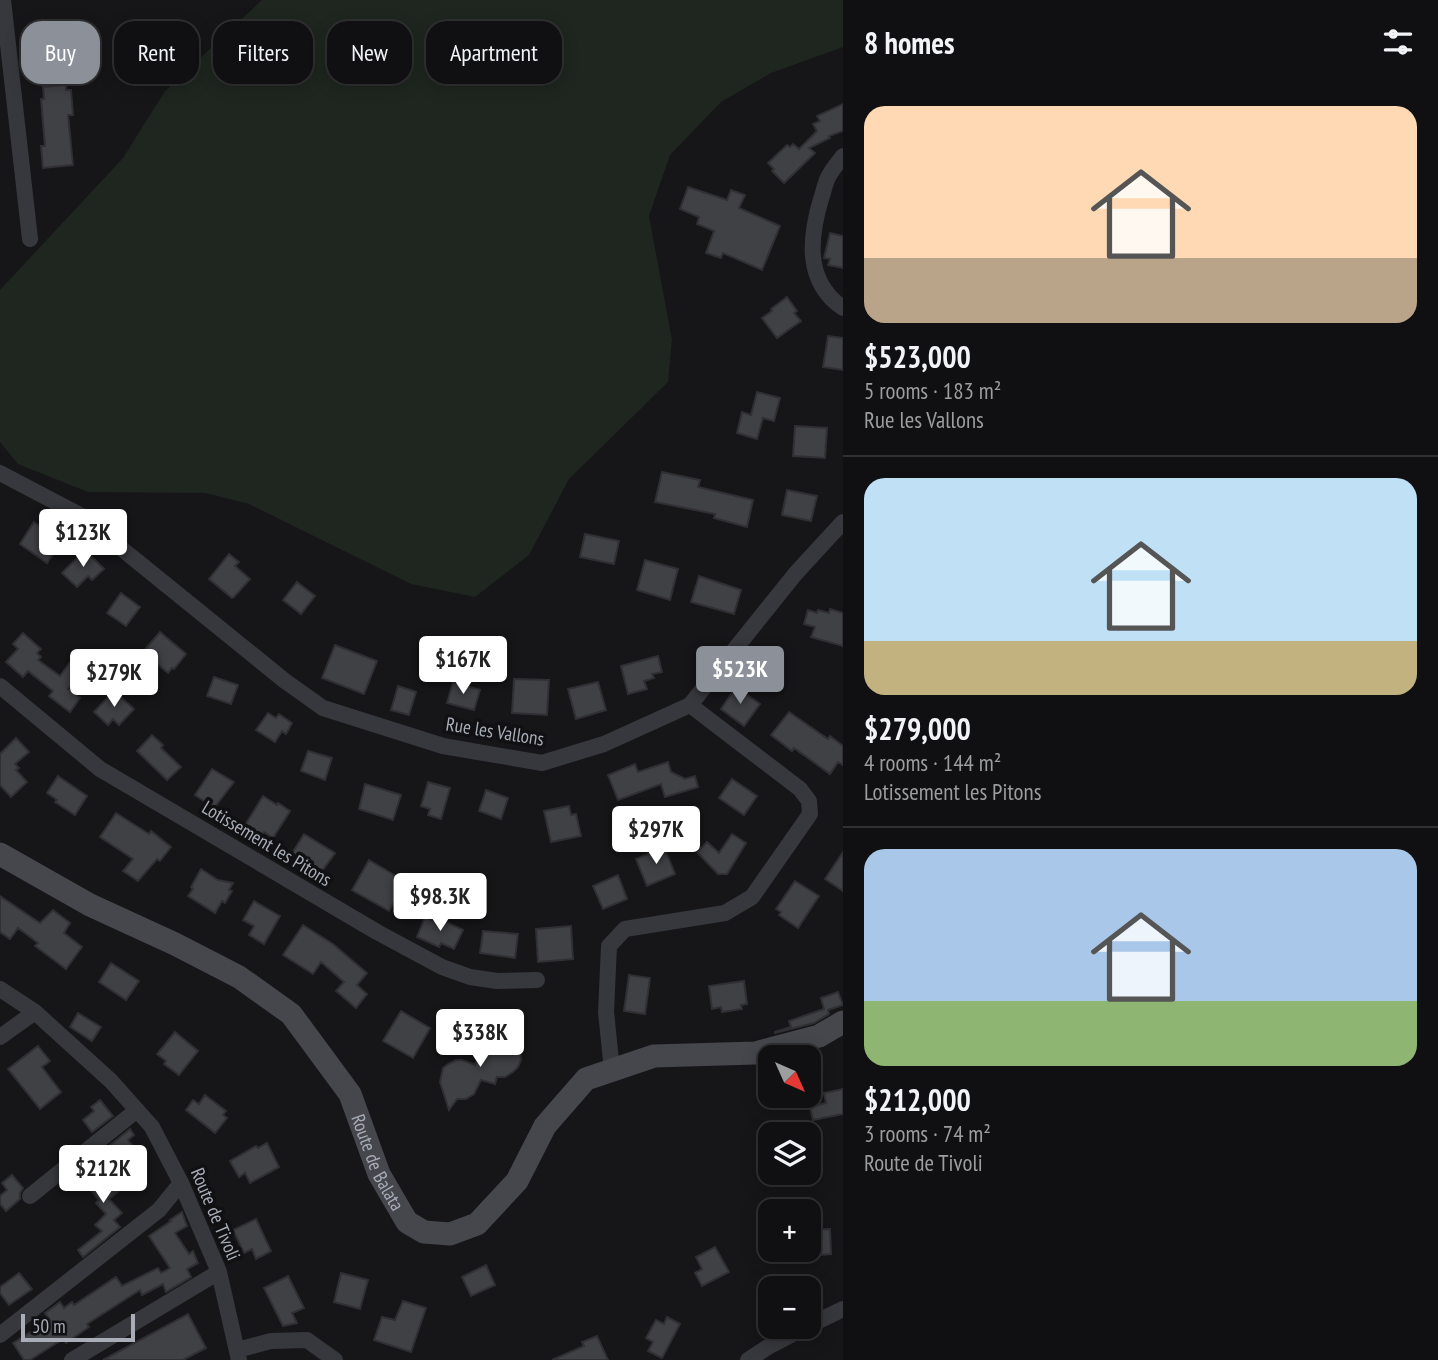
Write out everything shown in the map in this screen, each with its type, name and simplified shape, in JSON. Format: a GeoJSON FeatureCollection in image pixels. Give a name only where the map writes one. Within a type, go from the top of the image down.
{"type":"FeatureCollection","features":[{"type":"Feature","properties":{"kind":"main road","name":"Route de Balata"},"geometry":{"type":"LineString","coordinates":[[0,854],[90,905],[239,976],[292,1014],[350,1094],[379,1174],[407,1222],[424,1232],[450,1234],[477,1224],[517,1181],[545,1126],[586,1079],[654,1056],[755,1053],[818,1036],[843,1022]]}},
{"type":"Feature","properties":{"kind":"street"},"geometry":{"type":"LineString","coordinates":[[3,0],[30,239]]}},
{"type":"Feature","properties":{"kind":"street"},"geometry":{"type":"LineString","coordinates":[[843,156],[828,176],[816,216],[811,253],[817,277],[832,300],[843,308]]}},
{"type":"Feature","properties":{"kind":"street","name":"Rue les Vallons"},"geometry":{"type":"LineString","coordinates":[[0,473],[80,515],[285,681],[323,708],[443,746],[542,763],[604,744],[690,705],[796,573],[843,522]]}},
{"type":"Feature","properties":{"kind":"street","name":"Lotissement les Pitons"},"geometry":{"type":"LineString","coordinates":[[0,686],[100,769],[377,932],[442,967],[470,977],[497,981],[537,980]]}},
{"type":"Feature","properties":{"kind":"street"},"geometry":{"type":"LineString","coordinates":[[612,1070],[606,1013],[609,946],[625,929],[725,913],[752,897],[810,814],[809,801],[800,789],[690,705]]}},
{"type":"Feature","properties":{"kind":"street","name":"Route de Tivoli"},"geometry":{"type":"LineString","coordinates":[[0,989],[35,1012],[111,1081],[152,1127],[181,1183],[219,1272],[238,1355]]}},
{"type":"Feature","properties":{"kind":"street"},"geometry":{"type":"LineString","coordinates":[[0,1038],[35,1012]]}},
{"type":"Feature","properties":{"kind":"street"},"geometry":{"type":"LineString","coordinates":[[30,1196],[137,1110]]}},
{"type":"Feature","properties":{"kind":"street"},"geometry":{"type":"LineString","coordinates":[[0,1335],[159,1210],[181,1183]]}},
{"type":"Feature","properties":{"kind":"street"},"geometry":{"type":"LineString","coordinates":[[72,1360],[219,1272]]}},
{"type":"Feature","properties":{"kind":"street"},"geometry":{"type":"LineString","coordinates":[[821,1320],[843,1309]]}},
{"type":"Feature","properties":{"kind":"street"},"geometry":{"type":"LineString","coordinates":[[748,1360],[783,1339]]}},
{"type":"Feature","properties":{"kind":"street"},"geometry":{"type":"LineString","coordinates":[[238,1355],[271,1341],[307,1340],[335,1360]]}},
{"type":"Feature","properties":{"kind":"shaded area"},"geometry":{"type":"Polygon","coordinates":[[[262,0],[843,0],[843,47],[771,73],[721,102],[670,155],[649,216],[672,340],[668,382],[569,479],[529,555],[475,597],[411,584],[249,504],[205,493],[88,492],[18,464],[0,442],[0,290],[123,158],[165,91],[172,84],[199,84],[199,59],[213,46],[213,84],[313,84],[313,21],[240,21],[262,0]]]}},
{"type":"Feature","properties":{"kind":"building"},"geometry":{"type":"Polygon","coordinates":[[[66,85],[66,90],[71,90],[73,115],[68,115],[73,165],[43,168],[43,87],[66,85]]]}},
{"type":"Feature","properties":{"kind":"building"},"geometry":{"type":"Polygon","coordinates":[[[843,104],[843,131],[809,148],[815,153],[784,183],[768,163],[787,145],[790,147],[793,144],[799,149],[817,131],[813,124],[820,121],[817,116],[843,104]]]}},
{"type":"Feature","properties":{"kind":"building"},"geometry":{"type":"Polygon","coordinates":[[[688,187],[727,200],[731,190],[745,195],[739,208],[780,226],[762,270],[723,253],[721,258],[706,253],[714,231],[697,224],[699,217],[680,209],[688,187]]]}},
{"type":"Feature","properties":{"kind":"building"},"geometry":{"type":"Polygon","coordinates":[[[830,233],[843,236],[843,268],[828,265],[830,259],[824,258],[830,233]]]}},
{"type":"Feature","properties":{"kind":"building"},"geometry":{"type":"Polygon","coordinates":[[[787,297],[801,321],[777,338],[762,318],[787,297]]]}},
{"type":"Feature","properties":{"kind":"building"},"geometry":{"type":"Polygon","coordinates":[[[828,336],[843,338],[843,370],[823,367],[828,336]]]}},
{"type":"Feature","properties":{"kind":"building"},"geometry":{"type":"Polygon","coordinates":[[[757,392],[780,398],[774,421],[763,418],[757,439],[737,433],[742,412],[751,415],[757,392]]]}},
{"type":"Feature","properties":{"kind":"building"},"geometry":{"type":"Polygon","coordinates":[[[795,426],[827,428],[825,458],[793,456],[795,426]]]}},
{"type":"Feature","properties":{"kind":"building"},"geometry":{"type":"Polygon","coordinates":[[[662,472],[700,480],[698,487],[753,500],[747,527],[714,518],[715,514],[655,502],[662,472]]]}},
{"type":"Feature","properties":{"kind":"building"},"geometry":{"type":"Polygon","coordinates":[[[787,490],[817,496],[811,521],[782,515],[787,490]]]}},
{"type":"Feature","properties":{"kind":"building"},"geometry":{"type":"Polygon","coordinates":[[[34,522],[62,541],[47,563],[20,544],[34,522]]]}},
{"type":"Feature","properties":{"kind":"building"},"geometry":{"type":"Polygon","coordinates":[[[585,534],[619,541],[614,564],[580,557],[585,534]]]}},
{"type":"Feature","properties":{"kind":"building"},"geometry":{"type":"Polygon","coordinates":[[[85,550],[104,569],[92,580],[88,576],[77,587],[62,573],[85,550]]]}},
{"type":"Feature","properties":{"kind":"building"},"geometry":{"type":"Polygon","coordinates":[[[229,554],[239,562],[235,566],[250,579],[232,598],[209,579],[229,554]]]}},
{"type":"Feature","properties":{"kind":"building"},"geometry":{"type":"Polygon","coordinates":[[[645,560],[678,569],[670,600],[637,590],[645,560]]]}},
{"type":"Feature","properties":{"kind":"building"},"geometry":{"type":"Polygon","coordinates":[[[699,576],[741,590],[734,614],[691,602],[699,576]]]}},
{"type":"Feature","properties":{"kind":"building"},"geometry":{"type":"Polygon","coordinates":[[[297,582],[315,596],[301,614],[283,600],[297,582]]]}},
{"type":"Feature","properties":{"kind":"building"},"geometry":{"type":"Polygon","coordinates":[[[121,593],[140,607],[126,626],[107,613],[121,593]]]}},
{"type":"Feature","properties":{"kind":"building"},"geometry":{"type":"Polygon","coordinates":[[[830,609],[843,613],[843,646],[811,637],[815,627],[804,624],[808,610],[829,613],[830,609]]]}},
{"type":"Feature","properties":{"kind":"building"},"geometry":{"type":"Polygon","coordinates":[[[160,632],[186,654],[168,673],[143,652],[160,632]]]}},
{"type":"Feature","properties":{"kind":"building"},"geometry":{"type":"Polygon","coordinates":[[[23,633],[41,649],[37,653],[41,657],[38,660],[60,676],[71,661],[83,671],[68,689],[80,698],[70,712],[49,696],[53,691],[28,671],[23,677],[6,662],[18,649],[13,644],[23,633]]]}},
{"type":"Feature","properties":{"kind":"building"},"geometry":{"type":"Polygon","coordinates":[[[335,645],[377,661],[364,694],[322,678],[335,645]]]}},
{"type":"Feature","properties":{"kind":"building"},"geometry":{"type":"Polygon","coordinates":[[[658,656],[662,672],[652,674],[654,678],[644,681],[647,689],[628,694],[621,666],[658,656]]]}},
{"type":"Feature","properties":{"kind":"building"},"geometry":{"type":"Polygon","coordinates":[[[214,677],[238,685],[231,704],[207,696],[214,677]]]}},
{"type":"Feature","properties":{"kind":"building"},"geometry":{"type":"Polygon","coordinates":[[[514,679],[549,680],[547,715],[512,713],[514,679]]]}},
{"type":"Feature","properties":{"kind":"building"},"geometry":{"type":"Polygon","coordinates":[[[453,682],[480,690],[474,710],[447,703],[453,682]]]}},
{"type":"Feature","properties":{"kind":"building"},"geometry":{"type":"Polygon","coordinates":[[[598,682],[606,710],[576,719],[568,689],[598,682]]]}},
{"type":"Feature","properties":{"kind":"building"},"geometry":{"type":"Polygon","coordinates":[[[398,686],[416,692],[409,715],[391,710],[398,686]]]}},
{"type":"Feature","properties":{"kind":"building"},"geometry":{"type":"Polygon","coordinates":[[[736,687],[760,704],[744,726],[721,709],[736,687]]]}},
{"type":"Feature","properties":{"kind":"building"},"geometry":{"type":"Polygon","coordinates":[[[114,691],[134,709],[119,725],[113,719],[108,725],[94,712],[114,691]]]}},
{"type":"Feature","properties":{"kind":"building"},"geometry":{"type":"Polygon","coordinates":[[[789,712],[843,746],[843,765],[838,762],[830,774],[771,735],[789,712]]]}},
{"type":"Feature","properties":{"kind":"building"},"geometry":{"type":"Polygon","coordinates":[[[268,713],[276,718],[279,714],[292,723],[286,734],[282,731],[275,742],[256,730],[268,713]]]}},
{"type":"Feature","properties":{"kind":"building"},"geometry":{"type":"Polygon","coordinates":[[[152,735],[181,767],[167,780],[137,751],[152,735]]]}},
{"type":"Feature","properties":{"kind":"building"},"geometry":{"type":"Polygon","coordinates":[[[16,738],[29,752],[15,764],[19,768],[16,770],[27,782],[11,797],[0,785],[0,754],[16,738]]]}},
{"type":"Feature","properties":{"kind":"building"},"geometry":{"type":"Polygon","coordinates":[[[308,751],[332,758],[325,780],[301,771],[308,751]]]}},
{"type":"Feature","properties":{"kind":"building"},"geometry":{"type":"Polygon","coordinates":[[[668,762],[671,772],[685,779],[695,776],[698,787],[665,797],[661,784],[618,800],[608,775],[635,764],[638,772],[668,762]]]}},
{"type":"Feature","properties":{"kind":"building"},"geometry":{"type":"Polygon","coordinates":[[[212,769],[234,782],[214,808],[195,795],[212,769]]]}},
{"type":"Feature","properties":{"kind":"building"},"geometry":{"type":"Polygon","coordinates":[[[58,776],[87,796],[75,815],[55,802],[57,800],[47,793],[58,776]]]}},
{"type":"Feature","properties":{"kind":"building"},"geometry":{"type":"Polygon","coordinates":[[[732,779],[757,796],[744,815],[719,798],[732,779]]]}},
{"type":"Feature","properties":{"kind":"building"},"geometry":{"type":"Polygon","coordinates":[[[428,782],[450,788],[441,819],[428,815],[430,809],[421,806],[428,782]]]}},
{"type":"Feature","properties":{"kind":"building"},"geometry":{"type":"Polygon","coordinates":[[[365,784],[401,795],[393,820],[359,809],[365,784]]]}},
{"type":"Feature","properties":{"kind":"building"},"geometry":{"type":"Polygon","coordinates":[[[486,790],[508,798],[501,819],[479,811],[486,790]]]}},
{"type":"Feature","properties":{"kind":"building"},"geometry":{"type":"Polygon","coordinates":[[[263,796],[290,811],[273,838],[264,832],[260,837],[244,827],[263,796]]]}},
{"type":"Feature","properties":{"kind":"building"},"geometry":{"type":"Polygon","coordinates":[[[569,806],[571,815],[576,814],[581,836],[551,842],[544,811],[569,806]]]}},
{"type":"Feature","properties":{"kind":"building"},"geometry":{"type":"Polygon","coordinates":[[[116,813],[149,834],[151,831],[171,847],[138,881],[123,871],[133,859],[100,837],[116,813]]]}},
{"type":"Feature","properties":{"kind":"building"},"geometry":{"type":"Polygon","coordinates":[[[304,834],[335,853],[319,875],[291,855],[304,834]]]}},
{"type":"Feature","properties":{"kind":"building"},"geometry":{"type":"Polygon","coordinates":[[[732,834],[746,843],[727,874],[718,874],[697,852],[707,842],[719,853],[732,834]]]}},
{"type":"Feature","properties":{"kind":"building"},"geometry":{"type":"Polygon","coordinates":[[[664,847],[675,874],[647,886],[636,859],[664,847]]]}},
{"type":"Feature","properties":{"kind":"building"},"geometry":{"type":"Polygon","coordinates":[[[843,852],[843,891],[825,879],[843,852]]]}},
{"type":"Feature","properties":{"kind":"building"},"geometry":{"type":"Polygon","coordinates":[[[369,860],[406,882],[389,911],[352,890],[369,860]]]}},
{"type":"Feature","properties":{"kind":"building"},"geometry":{"type":"Polygon","coordinates":[[[201,869],[218,880],[233,883],[225,903],[222,901],[215,913],[188,896],[201,869]]]}},
{"type":"Feature","properties":{"kind":"building"},"geometry":{"type":"Polygon","coordinates":[[[618,875],[627,899],[603,909],[593,886],[618,875]]]}},
{"type":"Feature","properties":{"kind":"building"},"geometry":{"type":"Polygon","coordinates":[[[795,881],[819,896],[798,928],[779,915],[781,912],[776,909],[795,881]]]}},
{"type":"Feature","properties":{"kind":"building"},"geometry":{"type":"Polygon","coordinates":[[[0,896],[40,923],[53,910],[70,923],[64,933],[82,947],[66,969],[35,946],[38,943],[18,928],[10,939],[0,932],[0,896]]]}},
{"type":"Feature","properties":{"kind":"building"},"geometry":{"type":"Polygon","coordinates":[[[254,901],[280,916],[264,944],[249,935],[254,926],[243,920],[254,901]]]}},
{"type":"Feature","properties":{"kind":"building"},"geometry":{"type":"Polygon","coordinates":[[[425,917],[438,923],[440,919],[463,930],[454,949],[441,943],[439,947],[417,937],[425,917]]]}},
{"type":"Feature","properties":{"kind":"building"},"geometry":{"type":"Polygon","coordinates":[[[303,925],[333,944],[367,973],[357,985],[367,994],[356,1008],[336,991],[344,982],[321,962],[313,974],[283,955],[303,925]]]}},
{"type":"Feature","properties":{"kind":"building"},"geometry":{"type":"Polygon","coordinates":[[[571,926],[573,959],[538,962],[536,929],[571,926]]]}},
{"type":"Feature","properties":{"kind":"building"},"geometry":{"type":"Polygon","coordinates":[[[483,931],[518,934],[515,958],[480,953],[483,931]]]}},
{"type":"Feature","properties":{"kind":"building"},"geometry":{"type":"Polygon","coordinates":[[[111,963],[139,981],[126,1000],[99,982],[111,963]]]}},
{"type":"Feature","properties":{"kind":"building"},"geometry":{"type":"Polygon","coordinates":[[[629,975],[650,978],[645,1014],[624,1011],[629,975]]]}},
{"type":"Feature","properties":{"kind":"building"},"geometry":{"type":"Polygon","coordinates":[[[744,981],[747,1004],[741,1005],[742,1009],[722,1012],[721,1007],[712,1009],[709,986],[744,981]]]}},
{"type":"Feature","properties":{"kind":"building"},"geometry":{"type":"Polygon","coordinates":[[[838,992],[843,1005],[828,1010],[829,1014],[814,1023],[775,1033],[791,1027],[789,1021],[824,1009],[821,998],[838,992]]]}},
{"type":"Feature","properties":{"kind":"building"},"geometry":{"type":"Polygon","coordinates":[[[401,1011],[430,1028],[413,1058],[383,1041],[401,1011]]]}},
{"type":"Feature","properties":{"kind":"building"},"geometry":{"type":"Polygon","coordinates":[[[78,1013],[101,1027],[92,1041],[70,1027],[78,1013]]]}},
{"type":"Feature","properties":{"kind":"building"},"geometry":{"type":"Polygon","coordinates":[[[175,1032],[198,1051],[179,1075],[164,1064],[166,1061],[157,1054],[175,1032]]]}},
{"type":"Feature","properties":{"kind":"building"},"geometry":{"type":"Polygon","coordinates":[[[496,1035],[508,1036],[518,1044],[521,1060],[518,1067],[505,1077],[497,1077],[495,1084],[481,1080],[474,1094],[466,1099],[457,1099],[449,1110],[440,1082],[443,1068],[456,1060],[475,1065],[484,1042],[496,1035]]]}},
{"type":"Feature","properties":{"kind":"building"},"geometry":{"type":"Polygon","coordinates":[[[38,1046],[50,1061],[42,1067],[61,1092],[40,1109],[8,1069],[38,1046]]]}},
{"type":"Feature","properties":{"kind":"building"},"geometry":{"type":"Polygon","coordinates":[[[843,1089],[843,1114],[813,1120],[810,1108],[821,1108],[821,1104],[826,1103],[824,1093],[843,1089]]]}},
{"type":"Feature","properties":{"kind":"building"},"geometry":{"type":"Polygon","coordinates":[[[205,1095],[226,1111],[223,1115],[227,1118],[215,1133],[186,1110],[193,1100],[199,1104],[205,1095]]]}},
{"type":"Feature","properties":{"kind":"building"},"geometry":{"type":"Polygon","coordinates":[[[100,1100],[113,1116],[92,1132],[83,1120],[94,1111],[91,1107],[100,1100]]]}},
{"type":"Feature","properties":{"kind":"building"},"geometry":{"type":"Polygon","coordinates":[[[130,1129],[134,1135],[128,1140],[133,1146],[116,1158],[108,1147],[130,1129]]]}},
{"type":"Feature","properties":{"kind":"building"},"geometry":{"type":"Polygon","coordinates":[[[267,1143],[279,1167],[250,1183],[245,1173],[239,1177],[230,1161],[256,1146],[258,1148],[267,1143]]]}},
{"type":"Feature","properties":{"kind":"building"},"geometry":{"type":"Polygon","coordinates":[[[98,1160],[121,1189],[109,1199],[122,1213],[114,1220],[120,1227],[83,1257],[78,1250],[102,1231],[95,1225],[106,1214],[96,1203],[99,1200],[88,1187],[94,1182],[85,1171],[98,1160]]]}},
{"type":"Feature","properties":{"kind":"building"},"geometry":{"type":"Polygon","coordinates":[[[12,1175],[23,1188],[20,1199],[6,1211],[0,1204],[0,1196],[7,1190],[2,1183],[12,1175]]]}},
{"type":"Feature","properties":{"kind":"building"},"geometry":{"type":"Polygon","coordinates":[[[182,1212],[187,1226],[175,1233],[189,1254],[193,1251],[198,1263],[187,1269],[191,1277],[166,1292],[163,1284],[142,1295],[140,1290],[87,1324],[89,1327],[66,1343],[63,1339],[30,1360],[24,1360],[13,1343],[50,1320],[45,1313],[60,1302],[64,1308],[72,1302],[74,1305],[116,1277],[122,1286],[158,1268],[161,1273],[170,1268],[149,1236],[182,1212]]]}},
{"type":"Feature","properties":{"kind":"building"},"geometry":{"type":"Polygon","coordinates":[[[256,1219],[271,1251],[256,1259],[252,1249],[244,1253],[233,1230],[256,1219]]]}},
{"type":"Feature","properties":{"kind":"building"},"geometry":{"type":"Polygon","coordinates":[[[821,1229],[830,1229],[831,1254],[821,1255],[821,1229]]]}},
{"type":"Feature","properties":{"kind":"building"},"geometry":{"type":"Polygon","coordinates":[[[715,1247],[729,1272],[702,1286],[695,1273],[702,1269],[696,1257],[715,1247]]]}},
{"type":"Feature","properties":{"kind":"building"},"geometry":{"type":"Polygon","coordinates":[[[486,1265],[495,1285],[471,1296],[462,1277],[486,1265]]]}},
{"type":"Feature","properties":{"kind":"building"},"geometry":{"type":"Polygon","coordinates":[[[19,1273],[32,1289],[9,1305],[0,1293],[0,1287],[19,1273]]]}},
{"type":"Feature","properties":{"kind":"building"},"geometry":{"type":"Polygon","coordinates":[[[341,1273],[368,1280],[360,1309],[334,1302],[341,1273]]]}},
{"type":"Feature","properties":{"kind":"building"},"geometry":{"type":"Polygon","coordinates":[[[288,1276],[304,1308],[292,1313],[297,1323],[283,1326],[264,1288],[288,1276]]]}},
{"type":"Feature","properties":{"kind":"building"},"geometry":{"type":"Polygon","coordinates":[[[403,1301],[426,1308],[411,1352],[374,1340],[382,1317],[395,1320],[403,1301]]]}},
{"type":"Feature","properties":{"kind":"building"},"geometry":{"type":"Polygon","coordinates":[[[188,1314],[206,1348],[183,1360],[103,1360],[188,1314]]]}},
{"type":"Feature","properties":{"kind":"building"},"geometry":{"type":"Polygon","coordinates":[[[667,1317],[680,1324],[662,1358],[648,1351],[653,1342],[646,1338],[656,1320],[664,1324],[667,1317]]]}},
{"type":"Feature","properties":{"kind":"building"},"geometry":{"type":"Polygon","coordinates":[[[597,1336],[608,1360],[552,1360],[584,1346],[582,1342],[597,1336]]]}}]}
